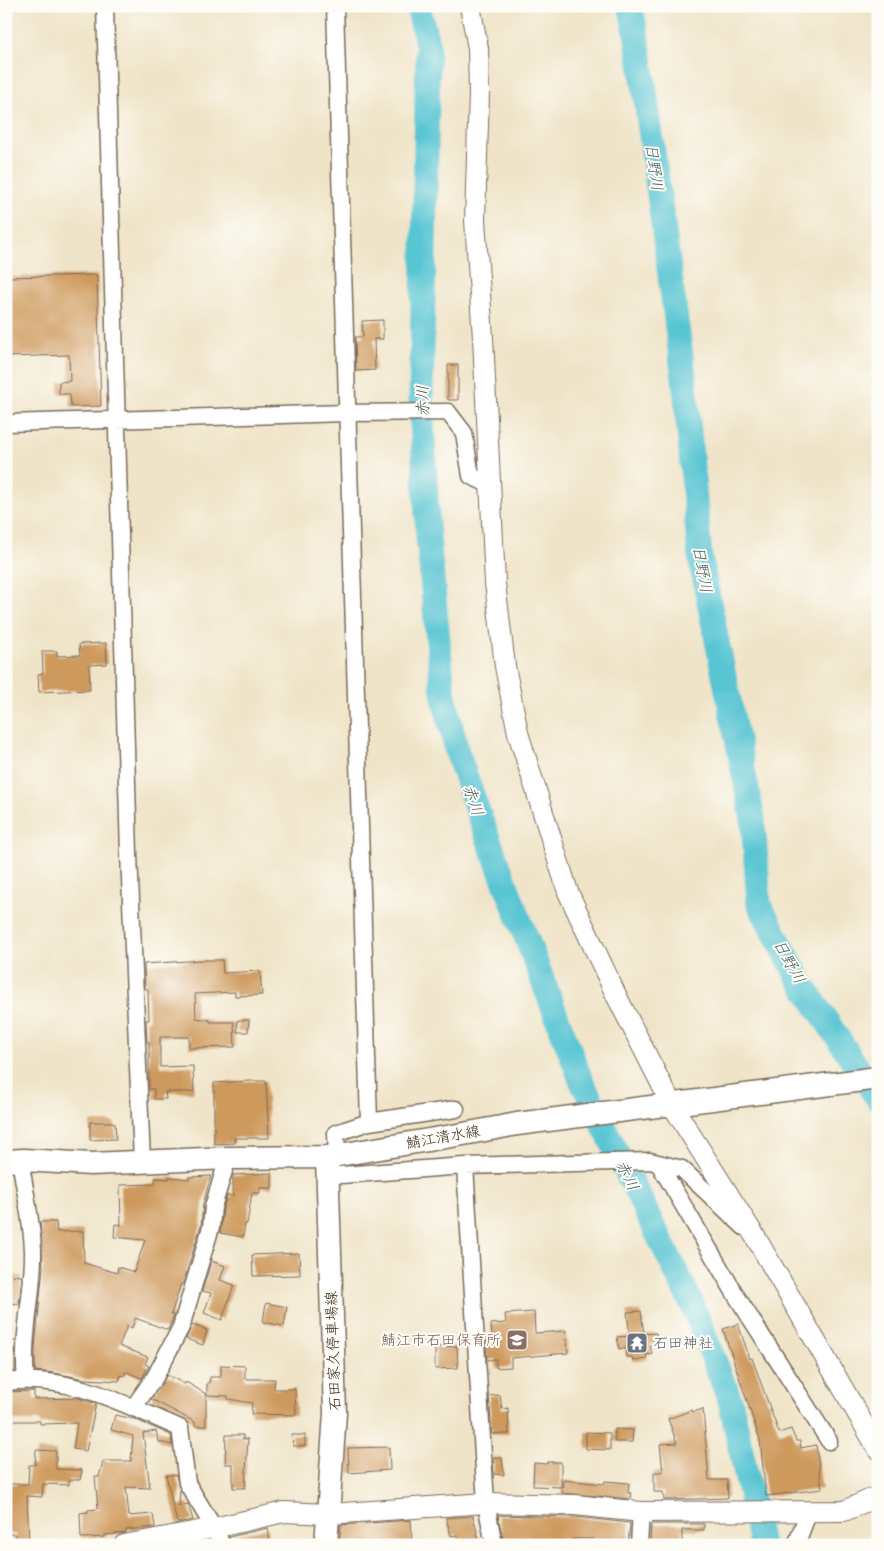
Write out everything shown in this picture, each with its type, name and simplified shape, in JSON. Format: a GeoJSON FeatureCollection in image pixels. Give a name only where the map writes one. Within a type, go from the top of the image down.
{"type":"FeatureCollection","features":[{"type":"Feature","properties":{"kind":"main road","name":"鯖江清水線"},"geometry":{"type":"LineString","coordinates":[[15,1160],[91,1164],[228,1158],[330,1163],[517,1124],[878,1078]]}},
{"type":"Feature","properties":{"kind":"main road","name":"石田家久停車場線"},"geometry":{"type":"LineString","coordinates":[[326,1545],[335,1413],[330,1163]]}},
{"type":"Feature","properties":{"kind":"street"},"geometry":{"type":"LineString","coordinates":[[105,6],[128,854],[142,1162]]}},
{"type":"Feature","properties":{"kind":"street"},"geometry":{"type":"LineString","coordinates":[[335,6],[369,1122]]}},
{"type":"Feature","properties":{"kind":"street"},"geometry":{"type":"LineString","coordinates":[[470,6],[478,48],[479,93],[475,220],[496,583],[505,666],[518,733],[568,892],[617,997],[672,1105],[756,1238],[878,1449]]}},
{"type":"Feature","properties":{"kind":"street"},"geometry":{"type":"LineString","coordinates":[[6,423],[346,413],[448,412],[464,433],[471,476],[490,485]]}},
{"type":"Feature","properties":{"kind":"street"},"geometry":{"type":"LineString","coordinates":[[456,1109],[369,1122],[336,1133],[330,1163],[465,1166],[650,1161],[682,1169],[756,1238]]}},
{"type":"Feature","properties":{"kind":"street"},"geometry":{"type":"LineString","coordinates":[[133,1408],[155,1377],[181,1327],[211,1227],[213,1207],[228,1158]]}},
{"type":"Feature","properties":{"kind":"street"},"geometry":{"type":"LineString","coordinates":[[15,1160],[22,1171],[33,1250],[24,1358],[26,1380]]}},
{"type":"Feature","properties":{"kind":"street"},"geometry":{"type":"LineString","coordinates":[[659,1164],[737,1297],[829,1442]]}},
{"type":"Feature","properties":{"kind":"street"},"geometry":{"type":"LineString","coordinates":[[465,1166],[486,1503],[494,1545]]}},
{"type":"Feature","properties":{"kind":"street"},"geometry":{"type":"LineString","coordinates":[[6,1382],[26,1380],[71,1384],[98,1393],[180,1428],[187,1483],[218,1536]]}},
{"type":"Feature","properties":{"kind":"street"},"geometry":{"type":"LineString","coordinates":[[124,1545],[218,1536],[284,1512],[329,1514],[486,1503],[576,1505],[641,1512],[738,1510],[809,1512],[844,1511],[878,1496]]}},
{"type":"Feature","properties":{"kind":"street"},"geometry":{"type":"LineString","coordinates":[[639,1545],[641,1512]]}},
{"type":"Feature","properties":{"kind":"street"},"geometry":{"type":"LineString","coordinates":[[796,1545],[809,1512]]}},
{"type":"Feature","properties":{"kind":"building"},"geometry":{"type":"Polygon","coordinates":[[[97,275],[101,406],[71,407],[70,394],[59,394],[59,382],[70,381],[69,355],[6,357],[6,277],[97,275]]]}},
{"type":"Feature","properties":{"kind":"building"},"geometry":{"type":"Polygon","coordinates":[[[383,320],[383,339],[374,339],[375,370],[356,371],[355,337],[363,337],[362,321],[383,320]]]}},
{"type":"Feature","properties":{"kind":"building"},"geometry":{"type":"Polygon","coordinates":[[[448,365],[458,365],[458,400],[448,400],[448,365]]]}},
{"type":"Feature","properties":{"kind":"building"},"geometry":{"type":"Polygon","coordinates":[[[106,643],[107,664],[89,665],[90,690],[39,692],[38,674],[43,673],[42,651],[57,651],[57,656],[80,655],[79,644],[106,643]]]}},
{"type":"Feature","properties":{"kind":"building"},"geometry":{"type":"Polygon","coordinates":[[[222,960],[223,973],[260,971],[262,995],[235,996],[235,992],[195,994],[196,1018],[210,1020],[210,1022],[234,1022],[235,1047],[189,1048],[189,1037],[160,1037],[160,1067],[193,1066],[194,1092],[165,1092],[166,1099],[154,1099],[154,1089],[149,1089],[149,1042],[147,1042],[146,1020],[149,1020],[148,989],[145,989],[144,964],[222,960]]]}},
{"type":"Feature","properties":{"kind":"building"},"geometry":{"type":"Polygon","coordinates":[[[238,1020],[249,1020],[248,1032],[237,1032],[238,1020]]]}},
{"type":"Feature","properties":{"kind":"building"},"geometry":{"type":"Polygon","coordinates":[[[266,1081],[269,1138],[234,1138],[235,1143],[214,1144],[214,1083],[266,1081]]]}},
{"type":"Feature","properties":{"kind":"building"},"geometry":{"type":"Polygon","coordinates":[[[90,1122],[115,1123],[116,1139],[90,1140],[90,1122]]]}},
{"type":"Feature","properties":{"kind":"building"},"geometry":{"type":"Polygon","coordinates":[[[272,1173],[272,1188],[260,1188],[260,1193],[252,1193],[243,1237],[220,1233],[227,1195],[233,1196],[233,1175],[272,1173]]]}},
{"type":"Feature","properties":{"kind":"building"},"geometry":{"type":"Polygon","coordinates":[[[211,1176],[203,1204],[201,1225],[183,1284],[181,1284],[171,1314],[174,1315],[168,1330],[135,1318],[132,1328],[127,1326],[119,1346],[148,1357],[145,1364],[149,1366],[142,1378],[126,1372],[124,1376],[121,1375],[119,1381],[85,1379],[35,1371],[35,1348],[43,1267],[40,1222],[56,1222],[57,1232],[83,1231],[84,1263],[117,1273],[118,1267],[134,1272],[145,1240],[114,1237],[115,1224],[121,1225],[120,1185],[155,1184],[155,1178],[189,1179],[189,1177],[211,1176]]]}},
{"type":"Feature","properties":{"kind":"building"},"geometry":{"type":"Polygon","coordinates":[[[299,1253],[300,1275],[253,1276],[252,1255],[299,1253]]]}},
{"type":"Feature","properties":{"kind":"building"},"geometry":{"type":"Polygon","coordinates":[[[211,1261],[225,1266],[220,1280],[234,1285],[222,1320],[204,1313],[211,1293],[202,1291],[211,1261]]]}},
{"type":"Feature","properties":{"kind":"building"},"geometry":{"type":"Polygon","coordinates":[[[6,1275],[22,1276],[19,1304],[6,1303],[6,1275]]]}},
{"type":"Feature","properties":{"kind":"building"},"geometry":{"type":"Polygon","coordinates":[[[266,1303],[287,1307],[284,1326],[263,1322],[266,1303]]]}},
{"type":"Feature","properties":{"kind":"building"},"geometry":{"type":"Polygon","coordinates":[[[641,1311],[644,1334],[656,1333],[657,1344],[650,1345],[652,1354],[646,1355],[647,1359],[633,1361],[632,1357],[626,1357],[625,1348],[619,1349],[617,1337],[630,1336],[627,1312],[641,1311]]]}},
{"type":"Feature","properties":{"kind":"building"},"geometry":{"type":"Polygon","coordinates":[[[534,1312],[535,1333],[566,1331],[568,1353],[511,1358],[511,1367],[496,1368],[496,1359],[487,1360],[486,1337],[492,1337],[491,1324],[506,1323],[505,1314],[534,1312]]]}},
{"type":"Feature","properties":{"kind":"building"},"geometry":{"type":"Polygon","coordinates":[[[738,1324],[779,1433],[791,1429],[796,1441],[800,1441],[801,1448],[816,1445],[822,1489],[766,1496],[760,1440],[723,1329],[738,1324]]]}},
{"type":"Feature","properties":{"kind":"building"},"geometry":{"type":"Polygon","coordinates":[[[192,1325],[207,1330],[203,1345],[186,1339],[192,1325]]]}},
{"type":"Feature","properties":{"kind":"building"},"geometry":{"type":"Polygon","coordinates":[[[6,1341],[16,1341],[15,1371],[6,1372],[6,1341]]]}},
{"type":"Feature","properties":{"kind":"building"},"geometry":{"type":"Polygon","coordinates":[[[457,1346],[458,1368],[435,1369],[435,1347],[457,1346]]]}},
{"type":"Feature","properties":{"kind":"building"},"geometry":{"type":"Polygon","coordinates":[[[221,1365],[245,1366],[245,1379],[275,1379],[274,1389],[295,1389],[296,1415],[251,1414],[252,1403],[228,1399],[228,1396],[207,1395],[207,1383],[209,1383],[210,1377],[221,1377],[221,1365]]]}},
{"type":"Feature","properties":{"kind":"building"},"geometry":{"type":"Polygon","coordinates":[[[167,1375],[185,1384],[186,1382],[206,1394],[206,1426],[195,1426],[195,1422],[151,1399],[167,1375]]]}},
{"type":"Feature","properties":{"kind":"building"},"geometry":{"type":"Polygon","coordinates":[[[34,1391],[34,1399],[78,1398],[96,1404],[86,1451],[73,1449],[77,1423],[40,1424],[40,1421],[6,1421],[6,1392],[34,1391]]]}},
{"type":"Feature","properties":{"kind":"building"},"geometry":{"type":"Polygon","coordinates":[[[500,1395],[502,1409],[508,1408],[509,1434],[492,1434],[489,1396],[500,1395]]]}},
{"type":"Feature","properties":{"kind":"building"},"geometry":{"type":"Polygon","coordinates":[[[703,1409],[709,1480],[727,1480],[728,1498],[664,1500],[663,1492],[654,1492],[654,1472],[663,1472],[660,1444],[677,1443],[668,1419],[692,1410],[693,1412],[703,1409]]]}},
{"type":"Feature","properties":{"kind":"building"},"geometry":{"type":"Polygon","coordinates":[[[115,1415],[134,1419],[171,1435],[172,1445],[159,1442],[156,1431],[143,1433],[150,1488],[126,1487],[129,1516],[153,1514],[155,1527],[126,1530],[126,1533],[105,1535],[105,1537],[81,1538],[80,1513],[98,1509],[95,1476],[99,1477],[103,1461],[131,1461],[133,1436],[111,1430],[115,1415]]]}},
{"type":"Feature","properties":{"kind":"building"},"geometry":{"type":"Polygon","coordinates":[[[615,1429],[633,1430],[632,1442],[615,1442],[615,1429]]]}},
{"type":"Feature","properties":{"kind":"building"},"geometry":{"type":"Polygon","coordinates":[[[586,1432],[610,1433],[610,1450],[586,1449],[586,1432]]]}},
{"type":"Feature","properties":{"kind":"building"},"geometry":{"type":"Polygon","coordinates":[[[226,1435],[243,1435],[243,1439],[248,1439],[245,1488],[233,1488],[233,1464],[225,1464],[226,1435]]]}},
{"type":"Feature","properties":{"kind":"building"},"geometry":{"type":"Polygon","coordinates":[[[292,1435],[305,1435],[305,1446],[293,1446],[292,1435]]]}},
{"type":"Feature","properties":{"kind":"building"},"geometry":{"type":"Polygon","coordinates":[[[389,1447],[390,1470],[349,1473],[348,1448],[389,1447]]]}},
{"type":"Feature","properties":{"kind":"building"},"geometry":{"type":"Polygon","coordinates":[[[36,1450],[56,1451],[56,1469],[82,1470],[80,1480],[69,1480],[69,1485],[43,1484],[42,1497],[27,1496],[29,1545],[16,1545],[15,1534],[6,1534],[6,1484],[28,1484],[29,1465],[35,1465],[36,1450]]]}},
{"type":"Feature","properties":{"kind":"building"},"geometry":{"type":"Polygon","coordinates":[[[493,1457],[502,1458],[504,1475],[494,1474],[493,1457]]]}},
{"type":"Feature","properties":{"kind":"building"},"geometry":{"type":"Polygon","coordinates":[[[548,1462],[561,1462],[561,1487],[533,1486],[534,1463],[547,1464],[548,1462]]]}},
{"type":"Feature","properties":{"kind":"building"},"geometry":{"type":"Polygon","coordinates":[[[166,1475],[176,1475],[180,1490],[179,1506],[188,1504],[193,1520],[177,1523],[166,1475]]]}},
{"type":"Feature","properties":{"kind":"building"},"geometry":{"type":"Polygon","coordinates":[[[563,1480],[604,1484],[605,1481],[629,1483],[628,1493],[631,1493],[630,1499],[562,1493],[563,1480]]]}},
{"type":"Feature","properties":{"kind":"building"},"geometry":{"type":"Polygon","coordinates":[[[498,1515],[574,1517],[630,1523],[628,1545],[602,1545],[602,1542],[594,1542],[594,1539],[572,1539],[572,1542],[544,1541],[544,1545],[504,1545],[498,1515]]]}},
{"type":"Feature","properties":{"kind":"building"},"geometry":{"type":"Polygon","coordinates":[[[473,1516],[479,1540],[467,1542],[466,1539],[459,1541],[457,1535],[451,1536],[446,1518],[473,1516]]]}},
{"type":"Feature","properties":{"kind":"building"},"geometry":{"type":"Polygon","coordinates":[[[411,1520],[412,1543],[339,1545],[341,1525],[411,1520]]]}},
{"type":"Feature","properties":{"kind":"building"},"geometry":{"type":"Polygon","coordinates":[[[651,1524],[704,1524],[704,1530],[682,1530],[682,1545],[650,1545],[651,1524]]]}},
{"type":"Feature","properties":{"kind":"building"},"geometry":{"type":"Polygon","coordinates":[[[268,1528],[270,1542],[256,1545],[232,1545],[229,1537],[268,1528]]]}},
{"type":"Feature","properties":{"kind":"waterway","name":"赤川"},"geometry":{"type":"LineString","coordinates":[[418,6],[428,47],[421,401],[428,536],[443,692],[457,752],[481,820],[581,1080],[692,1304],[731,1403],[761,1545]]}},
{"type":"Feature","properties":{"kind":"waterway","name":"日野川"},"geometry":{"type":"LineString","coordinates":[[630,6],[642,70],[685,386],[700,557],[753,819],[759,904],[801,982],[878,1099]]}},
{"type":"Feature","properties":{"kind":"place","name":"鯖江市石田保育所"},"geometry":{"type":"Point","coordinates":[517,1340]}},
{"type":"Feature","properties":{"kind":"place","name":"石田神社"},"geometry":{"type":"Point","coordinates":[637,1343]}}]}
